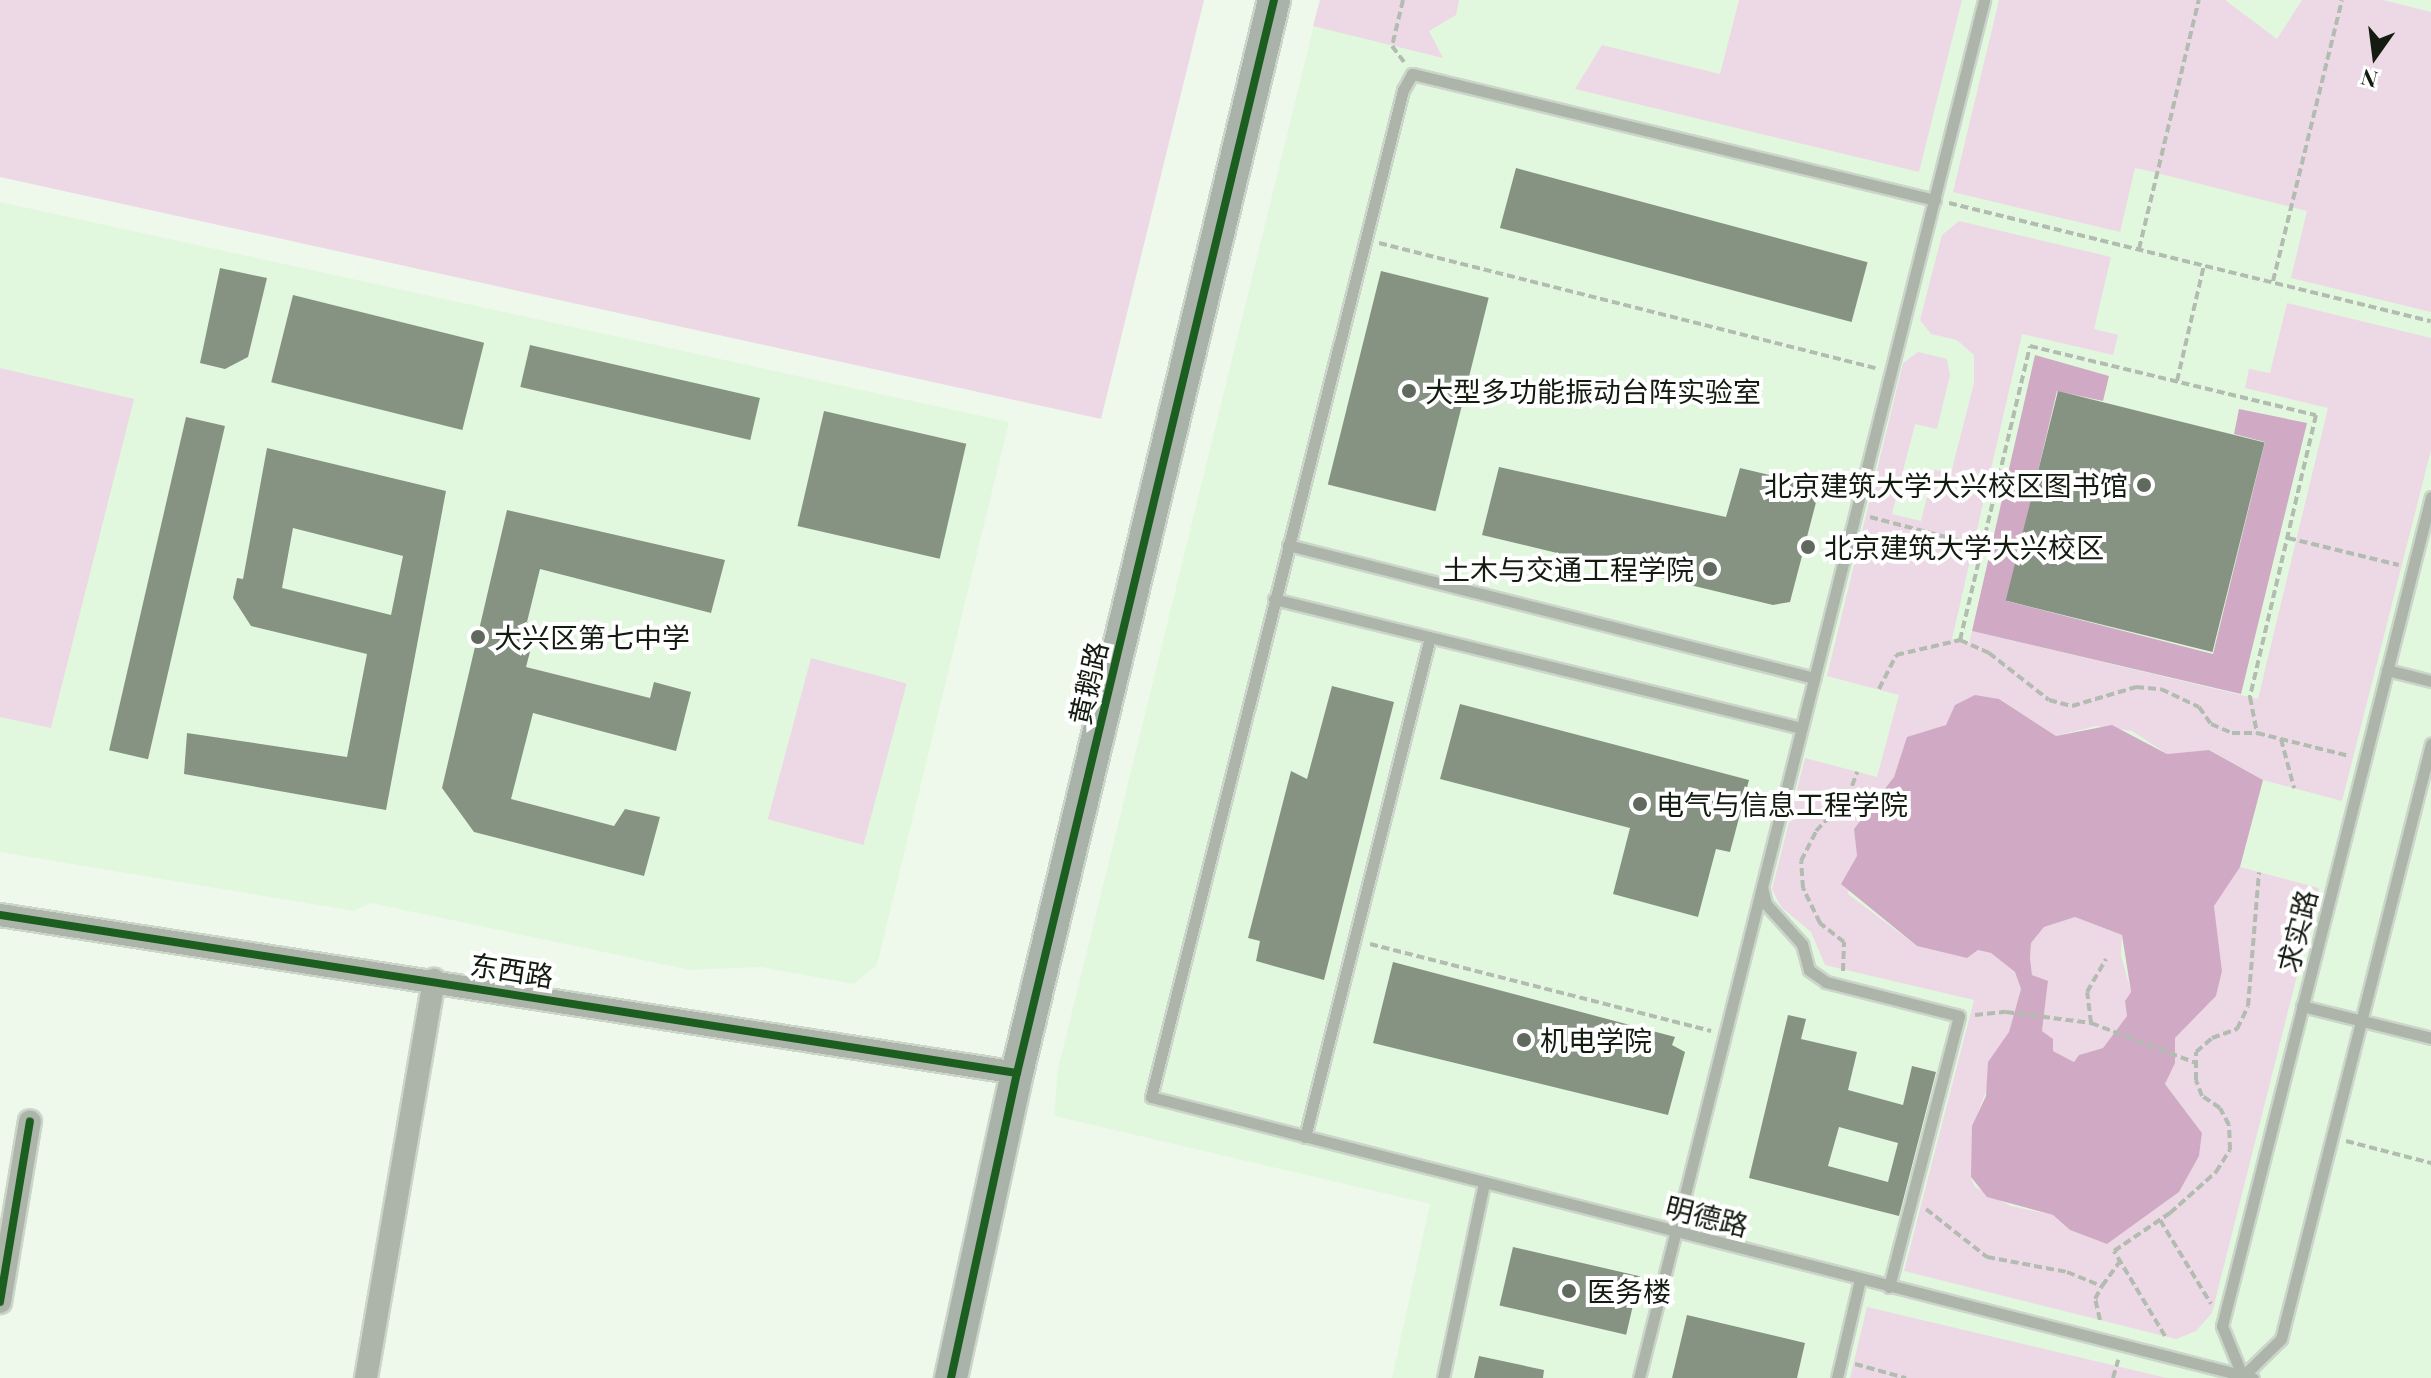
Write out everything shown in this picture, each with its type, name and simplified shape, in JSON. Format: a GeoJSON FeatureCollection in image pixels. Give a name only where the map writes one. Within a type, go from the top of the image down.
{"type":"FeatureCollection","features":[{"type":"Feature","properties":{"kind":"street","name":"黄鹅路"},"geometry":{"type":"LineString","coordinates":[[951,1378],[1017,1073],[1274,0]]}},
{"type":"Feature","properties":{"kind":"street","name":"东西路"},"geometry":{"type":"LineString","coordinates":[[0,915],[1017,1073]]}},
{"type":"Feature","properties":{"kind":"street"},"geometry":{"type":"LineString","coordinates":[[366,1378],[434,980]]}},
{"type":"Feature","properties":{"kind":"street"},"geometry":{"type":"LineString","coordinates":[[0,1302],[8,1211],[30,1121]]}},
{"type":"Feature","properties":{"kind":"lane"},"geometry":{"type":"LineString","coordinates":[[1639,1378],[1984,0]]}},
{"type":"Feature","properties":{"kind":"lane"},"geometry":{"type":"LineString","coordinates":[[1801,728],[1274,599],[1365,239],[1403,90],[1412,74],[1935,200]]}},
{"type":"Feature","properties":{"kind":"lane","name":"求实路"},"geometry":{"type":"LineString","coordinates":[[2245,1377],[2222,1326],[2431,497]]}},
{"type":"Feature","properties":{"kind":"lane"},"geometry":{"type":"LineString","coordinates":[[1288,545],[1814,678]]}},
{"type":"Feature","properties":{"kind":"lane","name":"明德路"},"geometry":{"type":"LineString","coordinates":[[1274,599],[1151,1097],[2245,1377]]}},
{"type":"Feature","properties":{"kind":"lane"},"geometry":{"type":"LineString","coordinates":[[1305,1137],[1430,637]]}},
{"type":"Feature","properties":{"kind":"lane"},"geometry":{"type":"LineString","coordinates":[[2387,670],[2431,681]]}},
{"type":"Feature","properties":{"kind":"lane"},"geometry":{"type":"LineString","coordinates":[[2245,1377],[2281,1339],[2431,744]]}},
{"type":"Feature","properties":{"kind":"lane"},"geometry":{"type":"LineString","coordinates":[[1762,885],[1766,904],[1802,944],[1809,970],[1841,986],[1959,1016],[1889,1287]]}},
{"type":"Feature","properties":{"kind":"lane"},"geometry":{"type":"LineString","coordinates":[[2302,1006],[2431,1038]]}},
{"type":"Feature","properties":{"kind":"lane"},"geometry":{"type":"LineString","coordinates":[[1443,1378],[1484,1184]]}},
{"type":"Feature","properties":{"kind":"lane"},"geometry":{"type":"LineString","coordinates":[[1837,1378],[1860,1279]]}},
{"type":"Feature","properties":{"kind":"path"},"geometry":{"type":"LineString","coordinates":[[1403,0],[1392,46],[1412,74]]}},
{"type":"Feature","properties":{"kind":"path"},"geometry":{"type":"LineString","coordinates":[[2139,249],[2199,0]]}},
{"type":"Feature","properties":{"kind":"path"},"geometry":{"type":"LineString","coordinates":[[2273,282],[2342,0]]}},
{"type":"Feature","properties":{"kind":"path"},"geometry":{"type":"LineString","coordinates":[[1935,200],[2431,321]]}},
{"type":"Feature","properties":{"kind":"path"},"geometry":{"type":"LineString","coordinates":[[1365,239],[1892,372]]}},
{"type":"Feature","properties":{"kind":"path"},"geometry":{"type":"LineString","coordinates":[[2177,381],[2204,265]]}},
{"type":"Feature","properties":{"kind":"path"},"geometry":{"type":"LineString","coordinates":[[1960,640],[2030,346],[2316,415],[2250,697],[2257,733]]}},
{"type":"Feature","properties":{"kind":"path"},"geometry":{"type":"LineString","coordinates":[[1856,514],[1980,546]]}},
{"type":"Feature","properties":{"kind":"path"},"geometry":{"type":"LineString","coordinates":[[2288,538],[2413,568]]}},
{"type":"Feature","properties":{"kind":"path"},"geometry":{"type":"LineString","coordinates":[[1879,689],[1896,655],[1960,640],[1989,653],[2049,700],[2072,706],[2136,687],[2161,689],[2199,707],[2211,724],[2232,733],[2257,733],[2365,760]]}},
{"type":"Feature","properties":{"kind":"path"},"geometry":{"type":"LineString","coordinates":[[2281,739],[2294,788]]}},
{"type":"Feature","properties":{"kind":"path"},"geometry":{"type":"LineString","coordinates":[[1841,986],[1844,942],[1820,923],[1803,888],[1801,861],[1816,831],[1848,797],[1857,772]]}},
{"type":"Feature","properties":{"kind":"path"},"geometry":{"type":"LineString","coordinates":[[2165,1336],[2114,1251],[2160,1220],[2216,1172],[2230,1150],[2229,1125],[2220,1108],[2202,1096],[2196,1052],[2212,1038],[2237,1029],[2248,1006],[2259,872]]}},
{"type":"Feature","properties":{"kind":"path"},"geometry":{"type":"LineString","coordinates":[[1355,940],[1725,1035]]}},
{"type":"Feature","properties":{"kind":"path"},"geometry":{"type":"LineString","coordinates":[[2091,1023],[2087,992],[2106,959]]}},
{"type":"Feature","properties":{"kind":"path"},"geometry":{"type":"LineString","coordinates":[[1959,1016],[2006,1012],[2091,1023],[2196,1063]]}},
{"type":"Feature","properties":{"kind":"path"},"geometry":{"type":"LineString","coordinates":[[2332,1138],[2431,1163]]}},
{"type":"Feature","properties":{"kind":"path"},"geometry":{"type":"LineString","coordinates":[[1911,1202],[1939,1215],[1987,1257],[2067,1272],[2102,1286]]}},
{"type":"Feature","properties":{"kind":"path"},"geometry":{"type":"LineString","coordinates":[[2160,1220],[2213,1307]]}},
{"type":"Feature","properties":{"kind":"path"},"geometry":{"type":"LineString","coordinates":[[2100,1320],[2095,1299],[2120,1261]]}},
{"type":"Feature","properties":{"kind":"path"},"geometry":{"type":"LineString","coordinates":[[1841,1361],[1906,1378]]}},
{"type":"Feature","properties":{"kind":"shaded area"},"geometry":{"type":"Polygon","coordinates":[[[0,0],[1204,0],[1101,419],[0,177],[0,0]]]}},
{"type":"Feature","properties":{"kind":"shaded area","name":"北京建筑大学大兴校区"},"geometry":{"type":"Polygon","coordinates":[[[1320,0],[2431,0],[2431,1378],[1392,1378],[1430,1204],[1054,1116],[1058,1069],[1320,0]]]}},
{"type":"Feature","properties":{"kind":"shaded area"},"geometry":{"type":"Polygon","coordinates":[[[1320,0],[1459,0],[1456,15],[1429,31],[1443,58],[1313,26],[1320,0]]]}},
{"type":"Feature","properties":{"kind":"shaded area"},"geometry":{"type":"Polygon","coordinates":[[[1739,0],[1962,0],[1919,172],[1575,89],[1602,45],[1720,74],[1739,0]]]}},
{"type":"Feature","properties":{"kind":"shaded area"},"geometry":{"type":"Polygon","coordinates":[[[1999,0],[2225,0],[2277,39],[2302,0],[2383,0],[2431,12],[2431,312],[2291,278],[2307,211],[2145,170],[2135,168],[2120,232],[1953,192],[1999,0]]]}},
{"type":"Feature","properties":{"kind":"shaded area","name":"大兴区第七中学"},"geometry":{"type":"Polygon","coordinates":[[[0,202],[1009,422],[877,965],[854,984],[760,967],[690,970],[370,903],[354,911],[0,852],[0,202]]]}},
{"type":"Feature","properties":{"kind":"shaded area"},"geometry":{"type":"Polygon","coordinates":[[[1959,221],[2111,257],[2094,329],[2118,335],[2113,355],[2022,334],[1952,639],[1969,643],[1972,631],[2258,699],[2328,408],[2245,388],[2249,369],[2270,373],[2287,303],[2431,338],[2431,450],[2342,801],[2263,780],[2210,750],[2167,754],[2132,731],[2096,726],[2056,736],[1999,699],[1924,735],[1899,762],[1894,777],[1854,829],[1857,856],[1848,894],[1917,946],[1967,958],[1978,950],[1991,953],[2015,972],[2021,989],[2009,1033],[1988,1062],[1991,1078],[1979,1110],[1971,1178],[1975,1187],[2011,1206],[2053,1215],[2070,1230],[2107,1244],[2179,1192],[2199,1156],[2202,1133],[2165,1084],[2175,1063],[2175,1038],[2216,996],[2222,971],[2214,906],[2227,881],[2240,867],[2319,888],[2212,1313],[2196,1331],[2176,1339],[1904,1271],[1974,1000],[1825,965],[1811,932],[1781,907],[1772,889],[1805,758],[1877,777],[1899,695],[1827,676],[1903,363],[1918,352],[1947,359],[1950,375],[1937,429],[1915,424],[1892,514],[1921,521],[1934,470],[1951,473],[1974,383],[1974,355],[1957,340],[1931,334],[1920,320],[1942,235],[1959,221]]]}},
{"type":"Feature","properties":{"kind":"shaded area"},"geometry":{"type":"Polygon","coordinates":[[[2035,355],[2109,376],[2103,401],[2057,391],[2007,601],[2213,654],[2265,442],[2234,434],[2239,409],[2307,423],[2241,694],[1972,631],[2035,355]]]}},
{"type":"Feature","properties":{"kind":"shaded area"},"geometry":{"type":"Polygon","coordinates":[[[0,368],[134,399],[51,728],[0,717],[0,368]]]}},
{"type":"Feature","properties":{"kind":"shaded area"},"geometry":{"type":"Polygon","coordinates":[[[811,658],[907,684],[863,845],[768,819],[811,658]]]}},
{"type":"Feature","properties":{"kind":"shaded area"},"geometry":{"type":"Polygon","coordinates":[[[1975,695],[1999,699],[2056,736],[2112,725],[2167,754],[2209,750],[2263,780],[2240,867],[2214,906],[2222,971],[2216,996],[2175,1038],[2175,1063],[2165,1084],[2202,1133],[2199,1156],[2179,1192],[2107,1244],[2070,1230],[2053,1215],[1987,1197],[1971,1177],[1972,1126],[1986,1096],[1988,1062],[2009,1032],[2021,989],[2015,972],[1991,953],[1978,950],[1967,958],[1917,946],[1841,884],[1857,856],[1854,829],[1894,777],[1907,737],[1946,725],[1955,705],[1975,695]],[[2075,917],[2044,927],[2031,943],[2032,975],[2048,981],[2042,1031],[2053,1039],[2053,1051],[2074,1062],[2079,1055],[2103,1048],[2127,1016],[2125,1001],[2131,992],[2122,935],[2075,917]]]}},
{"type":"Feature","properties":{"kind":"shaded area"},"geometry":{"type":"Polygon","coordinates":[[[2075,917],[2122,935],[2121,955],[2131,992],[2125,1001],[2127,1016],[2103,1048],[2079,1055],[2074,1062],[2053,1051],[2053,1039],[2042,1031],[2048,982],[2032,975],[2030,958],[2031,943],[2044,927],[2075,917]]]}},
{"type":"Feature","properties":{"kind":"shaded area"},"geometry":{"type":"Polygon","coordinates":[[[1867,1307],[2116,1366],[2167,1378],[1850,1378],[1867,1307]]]}},
{"type":"Feature","properties":{"kind":"building"},"geometry":{"type":"Polygon","coordinates":[[[1516,168],[1868,262],[1852,322],[1500,228],[1516,168]]]}},
{"type":"Feature","properties":{"kind":"building"},"geometry":{"type":"Polygon","coordinates":[[[220,268],[267,278],[248,357],[225,369],[200,363],[220,268]]]}},
{"type":"Feature","properties":{"kind":"building","name":"大型多功能振动台阵实验室"},"geometry":{"type":"Polygon","coordinates":[[[1381,271],[1489,298],[1435,511],[1328,484],[1381,271]]]}},
{"type":"Feature","properties":{"kind":"building"},"geometry":{"type":"Polygon","coordinates":[[[293,295],[484,343],[462,430],[271,382],[293,295]]]}},
{"type":"Feature","properties":{"kind":"building"},"geometry":{"type":"Polygon","coordinates":[[[530,345],[760,398],[750,440],[520,387],[530,345]]]}},
{"type":"Feature","properties":{"kind":"building","name":"北京建筑大学大兴校区图书馆"},"geometry":{"type":"Polygon","coordinates":[[[2058,391],[2265,443],[2212,652],[2006,601],[2058,391]]]}},
{"type":"Feature","properties":{"kind":"building"},"geometry":{"type":"Polygon","coordinates":[[[824,411],[966,444],[940,559],[797,526],[824,411]]]}},
{"type":"Feature","properties":{"kind":"building"},"geometry":{"type":"Polygon","coordinates":[[[186,417],[225,426],[148,759],[109,750],[186,417]]]}},
{"type":"Feature","properties":{"kind":"building"},"geometry":{"type":"Polygon","coordinates":[[[267,448],[446,491],[386,810],[184,774],[187,733],[347,757],[367,654],[251,626],[233,598],[237,578],[243,579],[267,448]],[[293,528],[282,588],[391,615],[403,556],[293,528]]]}},
{"type":"Feature","properties":{"kind":"building","name":"土木与交通工程学院"},"geometry":{"type":"Polygon","coordinates":[[[1499,467],[1726,517],[1740,468],[1820,487],[1790,602],[1773,605],[1482,535],[1499,467]]]}},
{"type":"Feature","properties":{"kind":"building"},"geometry":{"type":"Polygon","coordinates":[[[507,510],[725,560],[711,613],[540,569],[527,622],[537,625],[526,667],[650,698],[654,682],[691,692],[676,751],[533,713],[511,799],[614,826],[625,809],[660,817],[644,876],[474,832],[442,788],[507,510]]]}},
{"type":"Feature","properties":{"kind":"building"},"geometry":{"type":"Polygon","coordinates":[[[1332,686],[1394,702],[1324,980],[1256,961],[1260,941],[1248,938],[1291,771],[1307,779],[1332,686]]]}},
{"type":"Feature","properties":{"kind":"building","name":"电气与信息工程学院"},"geometry":{"type":"Polygon","coordinates":[[[1460,704],[1749,780],[1730,852],[1716,849],[1698,917],[1613,894],[1630,828],[1440,779],[1460,704]]]}},
{"type":"Feature","properties":{"kind":"building","name":"机电学院"},"geometry":{"type":"Polygon","coordinates":[[[1393,962],[1675,1037],[1672,1045],[1685,1052],[1668,1115],[1373,1043],[1393,962]]]}},
{"type":"Feature","properties":{"kind":"building"},"geometry":{"type":"Polygon","coordinates":[[[1788,1015],[1806,1019],[1801,1039],[1857,1052],[1848,1090],[1903,1105],[1912,1066],[1936,1072],[1899,1216],[1749,1178],[1788,1015]],[[1839,1127],[1828,1166],[1888,1182],[1898,1143],[1839,1127]]]}},
{"type":"Feature","properties":{"kind":"building","name":"医务楼"},"geometry":{"type":"Polygon","coordinates":[[[1513,1247],[1640,1276],[1626,1335],[1500,1305],[1513,1247]]]}},
{"type":"Feature","properties":{"kind":"building"},"geometry":{"type":"Polygon","coordinates":[[[1687,1315],[1805,1343],[1797,1378],[1672,1378],[1687,1315]]]}},
{"type":"Feature","properties":{"kind":"building"},"geometry":{"type":"Polygon","coordinates":[[[1479,1356],[1544,1370],[1543,1378],[1474,1378],[1479,1356]]]}},
{"type":"Feature","properties":{"kind":"cycle path"},"geometry":{"type":"LineString","coordinates":[[951,1378],[1017,1073],[1274,0]]}},
{"type":"Feature","properties":{"kind":"cycle path"},"geometry":{"type":"LineString","coordinates":[[0,915],[1017,1073]]}},
{"type":"Feature","properties":{"kind":"cycle path"},"geometry":{"type":"LineString","coordinates":[[0,1302],[30,1121]]}},
{"type":"Feature","properties":{"kind":"place","name":"大型多功能振动台阵实验室"},"geometry":{"type":"Point","coordinates":[1409,391]}},
{"type":"Feature","properties":{"kind":"place","name":"北京建筑大学大兴校区图书馆"},"geometry":{"type":"Point","coordinates":[2144,485]}},
{"type":"Feature","properties":{"kind":"place","name":"北京建筑大学大兴校区"},"geometry":{"type":"Point","coordinates":[1808,547]}},
{"type":"Feature","properties":{"kind":"place","name":"土木与交通工程学院"},"geometry":{"type":"Point","coordinates":[1710,569]}},
{"type":"Feature","properties":{"kind":"place","name":"大兴区第七中学"},"geometry":{"type":"Point","coordinates":[478,637]}},
{"type":"Feature","properties":{"kind":"place","name":"电气与信息工程学院"},"geometry":{"type":"Point","coordinates":[1640,804]}},
{"type":"Feature","properties":{"kind":"place","name":"机电学院"},"geometry":{"type":"Point","coordinates":[1524,1040]}},
{"type":"Feature","properties":{"kind":"place","name":"医务楼"},"geometry":{"type":"Point","coordinates":[1569,1291]}}]}
